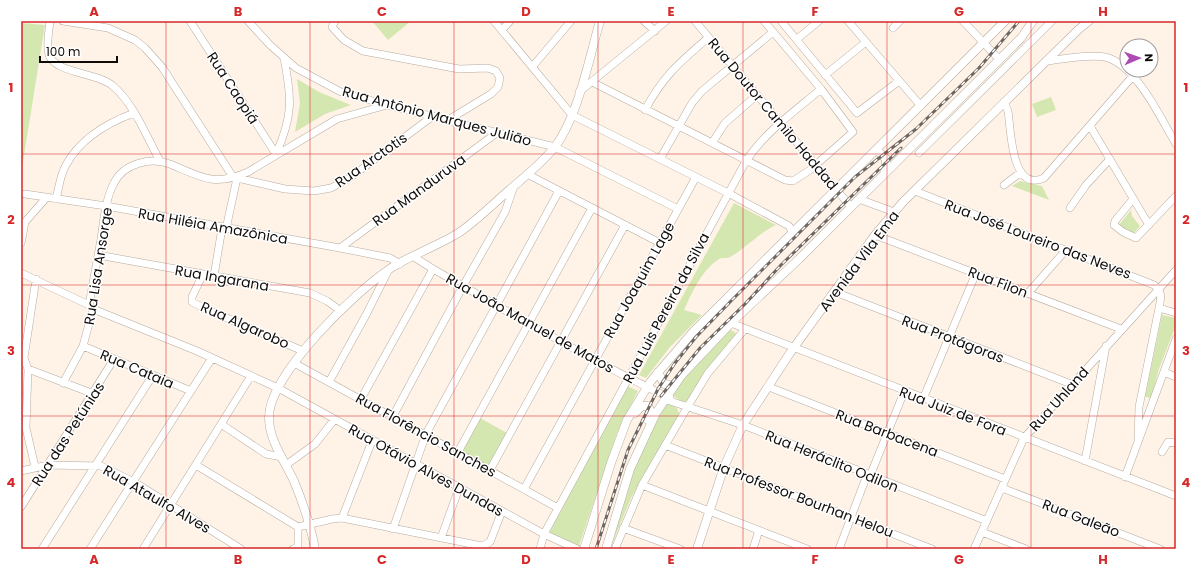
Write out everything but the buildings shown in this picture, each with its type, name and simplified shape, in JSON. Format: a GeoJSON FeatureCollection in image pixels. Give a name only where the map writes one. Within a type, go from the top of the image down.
{"type":"FeatureCollection","features":[{"type":"Feature","properties":{"kind":"main road"},"geometry":{"type":"LineString","coordinates":[[315,549],[310,525],[299,494],[275,441],[268,417],[271,403],[278,388],[303,350],[363,290],[388,271],[461,231],[514,186],[555,147],[572,115],[600,21]]}},
{"type":"Feature","properties":{"kind":"main road"},"geometry":{"type":"LineString","coordinates":[[584,549],[611,463],[627,420],[646,388],[658,372],[692,333],[1005,21]]}},
{"type":"Feature","properties":{"kind":"main road"},"geometry":{"type":"LineString","coordinates":[[630,469],[645,434],[674,385],[731,324],[1021,38],[1033,21]]}},
{"type":"Feature","properties":{"kind":"main road","name":"Avenida Vila Ema"},"geometry":{"type":"LineString","coordinates":[[697,549],[724,467],[743,425],[794,348],[875,235],[894,212],[1004,102],[1089,21]]}},
{"type":"Feature","properties":{"kind":"main road"},"geometry":{"type":"LineString","coordinates":[[877,150],[886,159],[885,173]]}},
{"type":"Feature","properties":{"kind":"main road"},"geometry":{"type":"LineString","coordinates":[[658,372],[664,384],[674,385]]}},
{"type":"Feature","properties":{"kind":"main road"},"geometry":{"type":"LineString","coordinates":[[606,549],[630,469],[651,414],[651,408],[648,406],[642,406],[627,420]]}},
{"type":"Feature","properties":{"kind":"street"},"geometry":{"type":"LineString","coordinates":[[50,21],[48,48],[49,55],[54,62],[65,68],[105,81],[124,97],[160,161]]}},
{"type":"Feature","properties":{"kind":"street"},"geometry":{"type":"LineString","coordinates":[[63,21],[108,28],[129,37],[145,48],[162,67],[235,178],[214,276]]}},
{"type":"Feature","properties":{"kind":"street","name":"Rua Caopiá"},"geometry":{"type":"LineString","coordinates":[[190,21],[276,154]]}},
{"type":"Feature","properties":{"kind":"street","name":"Rua Antônio Marques Julião"},"geometry":{"type":"LineString","coordinates":[[248,21],[262,38],[296,68],[341,92],[555,147],[678,209]]}},
{"type":"Feature","properties":{"kind":"street"},"geometry":{"type":"LineString","coordinates":[[494,21],[533,66],[572,115],[728,193],[789,226],[793,234]]}},
{"type":"Feature","properties":{"kind":"street"},"geometry":{"type":"LineString","coordinates":[[502,30],[510,21]]}},
{"type":"Feature","properties":{"kind":"street"},"geometry":{"type":"LineString","coordinates":[[533,66],[571,21]]}},
{"type":"Feature","properties":{"kind":"street"},"geometry":{"type":"LineString","coordinates":[[644,21],[654,30]]}},
{"type":"Feature","properties":{"kind":"street"},"geometry":{"type":"LineString","coordinates":[[579,92],[666,21]]}},
{"type":"Feature","properties":{"kind":"street","name":"Rua Doutor Camilo Haddad"},"geometry":{"type":"LineString","coordinates":[[695,21],[732,66],[782,122],[851,207]]}},
{"type":"Feature","properties":{"kind":"street"},"geometry":{"type":"LineString","coordinates":[[592,82],[746,161],[791,182],[816,164],[853,132],[821,89],[764,21]]}},
{"type":"Feature","properties":{"kind":"street"},"geometry":{"type":"LineString","coordinates":[[781,21],[857,114],[899,81]]}},
{"type":"Feature","properties":{"kind":"street"},"geometry":{"type":"LineString","coordinates":[[797,39],[820,21]]}},
{"type":"Feature","properties":{"kind":"street"},"geometry":{"type":"LineString","coordinates":[[848,21],[921,106]]}},
{"type":"Feature","properties":{"kind":"street"},"geometry":{"type":"LineString","coordinates":[[893,28],[900,21]]}},
{"type":"Feature","properties":{"kind":"street"},"geometry":{"type":"LineString","coordinates":[[963,21],[985,42],[999,59]]}},
{"type":"Feature","properties":{"kind":"street"},"geometry":{"type":"LineString","coordinates":[[919,153],[1052,21]]}},
{"type":"Feature","properties":{"kind":"street"},"geometry":{"type":"LineString","coordinates":[[331,23],[344,40],[363,51],[459,69],[488,68],[496,71],[500,78],[498,87],[491,94],[448,120]]}},
{"type":"Feature","properties":{"kind":"street"},"geometry":{"type":"LineString","coordinates":[[660,159],[692,103],[702,91],[773,32]]}},
{"type":"Feature","properties":{"kind":"street"},"geometry":{"type":"LineString","coordinates":[[645,110],[669,72],[708,38]]}},
{"type":"Feature","properties":{"kind":"street"},"geometry":{"type":"LineString","coordinates":[[825,76],[866,42]]}},
{"type":"Feature","properties":{"kind":"street"},"geometry":{"type":"LineString","coordinates":[[1046,61],[1092,56],[1106,58],[1119,65]]}},
{"type":"Feature","properties":{"kind":"street"},"geometry":{"type":"LineString","coordinates":[[276,154],[284,136],[290,110],[290,98],[284,58]]}},
{"type":"Feature","properties":{"kind":"street"},"geometry":{"type":"LineString","coordinates":[[1004,102],[1008,111],[1016,166],[1020,173],[1034,180],[1044,178],[1131,78]]}},
{"type":"Feature","properties":{"kind":"street"},"geometry":{"type":"LineString","coordinates":[[1133,78],[1142,88],[1176,144]]}},
{"type":"Feature","properties":{"kind":"street","name":"Rua Luis Pereira da Silva"},"geometry":{"type":"LineString","coordinates":[[540,549],[544,534],[746,161],[755,147],[821,89]]}},
{"type":"Feature","properties":{"kind":"street"},"geometry":{"type":"LineString","coordinates":[[712,143],[725,123],[757,95]]}},
{"type":"Feature","properties":{"kind":"street","name":"Rua Lisa Ansorge"},"geometry":{"type":"LineString","coordinates":[[63,383],[84,346],[106,206],[114,182],[120,174],[138,163],[160,161],[201,178],[235,178],[248,172],[337,119],[387,105]]}},
{"type":"Feature","properties":{"kind":"street"},"geometry":{"type":"LineString","coordinates":[[56,199],[65,166],[76,152],[91,136],[107,124],[134,113]]}},
{"type":"Feature","properties":{"kind":"street","name":"Rua Arctotis"},"geometry":{"type":"LineString","coordinates":[[235,178],[290,190],[314,191],[331,188],[351,177],[433,116]]}},
{"type":"Feature","properties":{"kind":"street"},"geometry":{"type":"LineString","coordinates":[[1090,126],[1149,225]]}},
{"type":"Feature","properties":{"kind":"street","name":"Rua Manduruva"},"geometry":{"type":"LineString","coordinates":[[340,248],[498,132]]}},
{"type":"Feature","properties":{"kind":"street"},"geometry":{"type":"LineString","coordinates":[[1070,208],[1086,185],[1110,159]]}},
{"type":"Feature","properties":{"kind":"street"},"geometry":{"type":"LineString","coordinates":[[1004,185],[1020,173]]}},
{"type":"Feature","properties":{"kind":"street"},"geometry":{"type":"LineString","coordinates":[[527,174],[660,243]]}},
{"type":"Feature","properties":{"kind":"street","name":"Rua Joaquim Lage"},"geometry":{"type":"LineString","coordinates":[[524,489],[696,177]]}},
{"type":"Feature","properties":{"kind":"street"},"geometry":{"type":"LineString","coordinates":[[393,416],[463,286],[505,212],[514,186]]}},
{"type":"Feature","properties":{"kind":"street"},"geometry":{"type":"LineString","coordinates":[[393,528],[426,434],[559,191]]}},
{"type":"Feature","properties":{"kind":"street","name":"Rua José Loureiro das Neves"},"geometry":{"type":"LineString","coordinates":[[915,191],[1154,285],[1160,290]]}},
{"type":"Feature","properties":{"kind":"street","name":"Rua Hiléia Amazônica"},"geometry":{"type":"LineString","coordinates":[[25,194],[106,206],[340,248],[390,258],[400,264]]}},
{"type":"Feature","properties":{"kind":"street"},"geometry":{"type":"LineString","coordinates":[[1133,199],[1115,221],[1115,226],[1136,238],[1176,196]]}},
{"type":"Feature","properties":{"kind":"street"},"geometry":{"type":"LineString","coordinates":[[21,243],[25,222],[46,198]]}},
{"type":"Feature","properties":{"kind":"street"},"geometry":{"type":"LineString","coordinates":[[859,199],[894,212]]}},
{"type":"Feature","properties":{"kind":"street"},"geometry":{"type":"LineString","coordinates":[[458,452],[528,322],[592,208]]}},
{"type":"Feature","properties":{"kind":"street"},"geometry":{"type":"LineString","coordinates":[[490,470],[625,225]]}},
{"type":"Feature","properties":{"kind":"street","name":"Rua Filon"},"geometry":{"type":"LineString","coordinates":[[875,235],[1121,329]]}},
{"type":"Feature","properties":{"kind":"street"},"geometry":{"type":"LineString","coordinates":[[1028,293],[1066,250]]}},
{"type":"Feature","properties":{"kind":"street","name":"Rua Ingarana"},"geometry":{"type":"LineString","coordinates":[[98,255],[310,293],[327,301],[341,311]]}},
{"type":"Feature","properties":{"kind":"street","name":"Rua João Manuel de Matos"},"geometry":{"type":"LineString","coordinates":[[414,257],[496,305],[646,388]]}},
{"type":"Feature","properties":{"kind":"street"},"geometry":{"type":"LineString","coordinates":[[362,399],[433,269]]}},
{"type":"Feature","properties":{"kind":"street","name":"Rua Uhland"},"geometry":{"type":"LineString","coordinates":[[974,549],[1024,438],[1121,329],[1160,290],[1176,270]]}},
{"type":"Feature","properties":{"kind":"street"},"geometry":{"type":"LineString","coordinates":[[329,382],[388,271]]}},
{"type":"Feature","properties":{"kind":"street","name":"Rua Otávio Alves Dundas"},"geometry":{"type":"LineString","coordinates":[[21,273],[36,278],[91,307],[212,358],[278,388],[372,442],[544,534],[577,549]]}},
{"type":"Feature","properties":{"kind":"street"},"geometry":{"type":"LineString","coordinates":[[924,399],[976,273]]}},
{"type":"Feature","properties":{"kind":"street","name":"Rua Algarobo"},"geometry":{"type":"LineString","coordinates":[[203,274],[192,297],[192,302],[303,350]]}},
{"type":"Feature","properties":{"kind":"street"},"geometry":{"type":"LineString","coordinates":[[35,467],[23,428],[28,369],[23,358],[36,278]]}},
{"type":"Feature","properties":{"kind":"street"},"geometry":{"type":"LineString","coordinates":[[1138,440],[1140,407],[1159,308],[1161,296],[1160,290]]}},
{"type":"Feature","properties":{"kind":"street","name":"Rua Protágoras"},"geometry":{"type":"LineString","coordinates":[[834,292],[1071,384]]}},
{"type":"Feature","properties":{"kind":"street"},"geometry":{"type":"LineString","coordinates":[[1159,308],[1176,313]]}},
{"type":"Feature","properties":{"kind":"street","name":"Rua Juiz de Fora"},"geometry":{"type":"LineString","coordinates":[[731,324],[1176,496]]}},
{"type":"Feature","properties":{"kind":"street"},"geometry":{"type":"LineString","coordinates":[[615,549],[642,485],[665,444],[708,373],[745,329]]}},
{"type":"Feature","properties":{"kind":"street"},"geometry":{"type":"LineString","coordinates":[[1125,477],[1176,339]]}},
{"type":"Feature","properties":{"kind":"street","name":"Rua Cataia"},"geometry":{"type":"LineString","coordinates":[[84,346],[191,391]]}},
{"type":"Feature","properties":{"kind":"street"},"geometry":{"type":"LineString","coordinates":[[1085,461],[1106,346]]}},
{"type":"Feature","properties":{"kind":"street"},"geometry":{"type":"LineString","coordinates":[[90,549],[212,358]]}},
{"type":"Feature","properties":{"kind":"street","name":"Rua das Petúnias"},"geometry":{"type":"LineString","coordinates":[[21,508],[94,394],[114,359]]}},
{"type":"Feature","properties":{"kind":"street","name":"Rua Florêncio Sanches"},"geometry":{"type":"LineString","coordinates":[[294,363],[426,434],[558,508]]}},
{"type":"Feature","properties":{"kind":"street"},"geometry":{"type":"LineString","coordinates":[[28,369],[94,394]]}},
{"type":"Feature","properties":{"kind":"street"},"geometry":{"type":"LineString","coordinates":[[1164,372],[1176,377]]}},
{"type":"Feature","properties":{"kind":"street"},"geometry":{"type":"LineString","coordinates":[[42,549],[152,375]]}},
{"type":"Feature","properties":{"kind":"street"},"geometry":{"type":"LineString","coordinates":[[146,548],[170,505],[251,376]]}},
{"type":"Feature","properties":{"kind":"street","name":"Rua Barbacena"},"geometry":{"type":"LineString","coordinates":[[769,387],[1005,479]]}},
{"type":"Feature","properties":{"kind":"street","name":"Rua Heráclito Odilon"},"geometry":{"type":"LineString","coordinates":[[646,388],[665,398],[743,425],[869,476],[987,521]]}},
{"type":"Feature","properties":{"kind":"street"},"geometry":{"type":"LineString","coordinates":[[839,549],[904,392]]}},
{"type":"Feature","properties":{"kind":"street"},"geometry":{"type":"LineString","coordinates":[[286,465],[315,444],[334,420]]}},
{"type":"Feature","properties":{"kind":"street"},"geometry":{"type":"LineString","coordinates":[[221,424],[266,454],[282,457]]}},
{"type":"Feature","properties":{"kind":"street"},"geometry":{"type":"LineString","coordinates":[[266,454],[275,441]]}},
{"type":"Feature","properties":{"kind":"street"},"geometry":{"type":"LineString","coordinates":[[342,518],[372,442]]}},
{"type":"Feature","properties":{"kind":"street"},"geometry":{"type":"LineString","coordinates":[[1162,452],[1168,442],[1176,443]]}},
{"type":"Feature","properties":{"kind":"street","name":"Rua Professor Bourhan Helou"},"geometry":{"type":"LineString","coordinates":[[665,444],[932,549]]}},
{"type":"Feature","properties":{"kind":"street","name":"Rua Ataulfo Alves"},"geometry":{"type":"LineString","coordinates":[[21,471],[48,465],[95,465],[110,470],[134,482],[241,549]]}},
{"type":"Feature","properties":{"kind":"street"},"geometry":{"type":"LineString","coordinates":[[196,465],[298,527],[342,518],[486,546],[492,538],[502,511]]}},
{"type":"Feature","properties":{"kind":"street"},"geometry":{"type":"LineString","coordinates":[[642,485],[759,530],[788,545],[807,549]]}},
{"type":"Feature","properties":{"kind":"street"},"geometry":{"type":"LineString","coordinates":[[441,538],[459,488]]}},
{"type":"Feature","properties":{"kind":"street","name":"Rua Galeão"},"geometry":{"type":"LineString","coordinates":[[1002,488],[1160,549]]}},
{"type":"Feature","properties":{"kind":"street"},"geometry":{"type":"LineString","coordinates":[[293,549],[298,546],[298,527]]}},
{"type":"Feature","properties":{"kind":"street"},"geometry":{"type":"LineString","coordinates":[[623,528],[680,549]]}},
{"type":"Feature","properties":{"kind":"street"},"geometry":{"type":"LineString","coordinates":[[753,549],[759,530]]}},
{"type":"Feature","properties":{"kind":"street"},"geometry":{"type":"LineString","coordinates":[[982,532],[1026,549]]}},
{"type":"Feature","properties":{"kind":"green space"},"geometry":{"type":"Polygon","coordinates":[[[372,21],[411,21],[388,40],[372,21]]]}},
{"type":"Feature","properties":{"kind":"green space"},"geometry":{"type":"Polygon","coordinates":[[[21,23],[45,25],[21,174],[21,23]]]}},
{"type":"Feature","properties":{"kind":"green space"},"geometry":{"type":"Polygon","coordinates":[[[297,79],[319,92],[351,105],[325,114],[295,132],[300,103],[297,79]]]}},
{"type":"Feature","properties":{"kind":"green space"},"geometry":{"type":"Polygon","coordinates":[[[1051,97],[1056,110],[1037,117],[1032,104],[1051,97]]]}},
{"type":"Feature","properties":{"kind":"green space"},"geometry":{"type":"Polygon","coordinates":[[[1020,181],[1042,186],[1049,200],[1012,186],[1020,181]]]}},
{"type":"Feature","properties":{"kind":"green space"},"geometry":{"type":"Polygon","coordinates":[[[734,203],[776,225],[764,232],[741,250],[730,257],[719,259],[707,269],[698,282],[684,310],[702,315],[670,347],[646,378],[639,375],[734,203]]]}},
{"type":"Feature","properties":{"kind":"green space"},"geometry":{"type":"Polygon","coordinates":[[[1131,210],[1132,216],[1140,226],[1134,233],[1118,226],[1131,210]]]}},
{"type":"Feature","properties":{"kind":"green space"},"geometry":{"type":"Polygon","coordinates":[[[1162,315],[1176,318],[1176,325],[1159,369],[1151,398],[1145,397],[1162,315]]]}},
{"type":"Feature","properties":{"kind":"green space"},"geometry":{"type":"Polygon","coordinates":[[[728,329],[735,332],[736,335],[687,401],[683,402],[670,394],[728,329]]]}},
{"type":"Feature","properties":{"kind":"green space"},"geometry":{"type":"Polygon","coordinates":[[[627,386],[638,391],[617,433],[579,546],[548,535],[627,386]]]}},
{"type":"Feature","properties":{"kind":"green space"},"geometry":{"type":"Polygon","coordinates":[[[666,403],[677,408],[679,414],[631,498],[610,549],[631,473],[666,403]]]}},
{"type":"Feature","properties":{"kind":"green space"},"geometry":{"type":"Polygon","coordinates":[[[480,418],[507,433],[489,466],[462,451],[480,418]]]}},
{"type":"Feature","properties":{"kind":"railway"},"geometry":{"type":"LineString","coordinates":[[596,549],[628,450],[658,389],[675,363],[696,337],[855,177],[916,129],[979,68],[1019,21]]}},
{"type":"Feature","properties":{"kind":"railway"},"geometry":{"type":"LineString","coordinates":[[661,396],[700,348],[745,304],[781,265],[901,148]]}}]}
